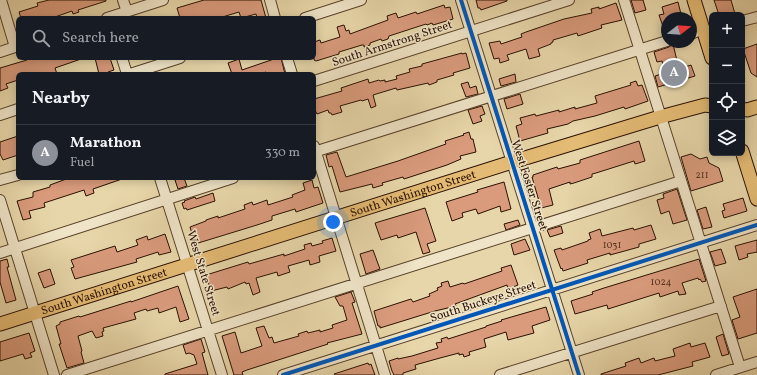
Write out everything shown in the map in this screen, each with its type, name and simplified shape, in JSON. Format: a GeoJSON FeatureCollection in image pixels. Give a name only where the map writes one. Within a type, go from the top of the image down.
{"type":"FeatureCollection","features":[{"type":"Feature","properties":{"kind":"main road"},"geometry":{"type":"LineString","coordinates":[[694,0],[702,32],[709,50]]}},
{"type":"Feature","properties":{"kind":"main road","name":"South Washington Street"},"geometry":{"type":"LineString","coordinates":[[0,324],[512,162],[660,117],[705,105],[709,106]]}},
{"type":"Feature","properties":{"kind":"main road"},"geometry":{"type":"LineString","coordinates":[[745,110],[757,107]]}},
{"type":"Feature","properties":{"kind":"main road"},"geometry":{"type":"LineString","coordinates":[[744,156],[753,173],[757,199]]}},
{"type":"Feature","properties":{"kind":"street"},"geometry":{"type":"LineString","coordinates":[[0,52],[16,46],[1,0]]}},
{"type":"Feature","properties":{"kind":"street"},"geometry":{"type":"LineString","coordinates":[[123,0],[127,12]]}},
{"type":"Feature","properties":{"kind":"street"},"geometry":{"type":"LineString","coordinates":[[114,16],[163,0]]}},
{"type":"Feature","properties":{"kind":"street"},"geometry":{"type":"LineString","coordinates":[[270,0],[274,16]]}},
{"type":"Feature","properties":{"kind":"street"},"geometry":{"type":"LineString","coordinates":[[311,16],[361,0]]}},
{"type":"Feature","properties":{"kind":"street","name":"West Foster Street"},"geometry":{"type":"LineString","coordinates":[[461,0],[579,375]]}},
{"type":"Feature","properties":{"kind":"street","name":"South Armstrong Street"},"geometry":{"type":"LineString","coordinates":[[316,80],[569,0]]}},
{"type":"Feature","properties":{"kind":"street"},"geometry":{"type":"LineString","coordinates":[[624,0],[740,367]]}},
{"type":"Feature","properties":{"kind":"street"},"geometry":{"type":"LineString","coordinates":[[745,20],[757,16]]}},
{"type":"Feature","properties":{"kind":"street"},"geometry":{"type":"LineString","coordinates":[[316,150],[491,97],[661,43]]}},
{"type":"Feature","properties":{"kind":"street"},"geometry":{"type":"LineString","coordinates":[[123,60],[126,72]]}},
{"type":"Feature","properties":{"kind":"street"},"geometry":{"type":"LineString","coordinates":[[136,72],[174,60]]}},
{"type":"Feature","properties":{"kind":"street"},"geometry":{"type":"LineString","coordinates":[[288,60],[291,72]]}},
{"type":"Feature","properties":{"kind":"street"},"geometry":{"type":"LineString","coordinates":[[0,115],[16,110]]}},
{"type":"Feature","properties":{"kind":"street"},"geometry":{"type":"LineString","coordinates":[[316,153],[385,375]]}},
{"type":"Feature","properties":{"kind":"street"},"geometry":{"type":"LineString","coordinates":[[0,180],[16,176]]}},
{"type":"Feature","properties":{"kind":"street","name":"West State Street"},"geometry":{"type":"LineString","coordinates":[[161,180],[222,375]]}},
{"type":"Feature","properties":{"kind":"street"},"geometry":{"type":"LineString","coordinates":[[0,253],[227,180]]}},
{"type":"Feature","properties":{"kind":"street"},"geometry":{"type":"LineString","coordinates":[[67,375],[681,181]]}},
{"type":"Feature","properties":{"kind":"street"},"geometry":{"type":"LineString","coordinates":[[0,200],[54,375]]}},
{"type":"Feature","properties":{"kind":"street","name":"South Buckeye Street"},"geometry":{"type":"LineString","coordinates":[[283,375],[757,225]]}},
{"type":"Feature","properties":{"kind":"street"},"geometry":{"type":"LineString","coordinates":[[500,375],[721,306]]}},
{"type":"Feature","properties":{"kind":"street"},"geometry":{"type":"LineString","coordinates":[[716,375],[757,362]]}},
{"type":"Feature","properties":{"kind":"building"},"geometry":{"type":"Polygon","coordinates":[[[49,0],[106,0],[78,10],[79,12],[73,14],[72,11],[58,16],[20,16],[19,12],[38,6],[37,3],[49,0]]]}},
{"type":"Feature","properties":{"kind":"building"},"geometry":{"type":"Polygon","coordinates":[[[204,0],[261,0],[265,16],[256,16],[256,14],[240,16],[239,12],[226,16],[179,16],[177,8],[204,0]]]}},
{"type":"Feature","properties":{"kind":"building"},"geometry":{"type":"Polygon","coordinates":[[[476,0],[507,1],[481,10],[478,8],[476,0]]]}},
{"type":"Feature","properties":{"kind":"building"},"geometry":{"type":"Polygon","coordinates":[[[631,0],[643,0],[646,10],[635,13],[631,0]]]}},
{"type":"Feature","properties":{"kind":"building"},"geometry":{"type":"Polygon","coordinates":[[[714,0],[731,0],[734,12],[718,12],[714,0]]]}},
{"type":"Feature","properties":{"kind":"building"},"geometry":{"type":"Polygon","coordinates":[[[678,2],[680,12],[663,12],[662,7],[678,2]]]}},
{"type":"Feature","properties":{"kind":"building"},"geometry":{"type":"Polygon","coordinates":[[[616,3],[622,20],[601,25],[602,28],[578,36],[577,33],[553,40],[551,44],[538,49],[540,56],[529,59],[526,49],[507,55],[509,60],[500,63],[499,58],[494,59],[489,43],[500,41],[501,44],[522,37],[521,34],[526,32],[564,19],[592,13],[591,9],[599,7],[599,9],[616,3]]]}},
{"type":"Feature","properties":{"kind":"building"},"geometry":{"type":"Polygon","coordinates":[[[444,5],[445,8],[450,7],[453,19],[433,25],[432,23],[426,24],[389,36],[388,39],[382,41],[381,39],[370,43],[370,45],[364,47],[364,45],[362,45],[339,52],[339,54],[316,61],[314,60],[316,60],[316,41],[320,40],[321,43],[340,37],[337,27],[344,25],[346,31],[349,30],[350,34],[388,20],[387,16],[396,13],[398,18],[416,12],[417,14],[444,5]]]}},
{"type":"Feature","properties":{"kind":"building"},"geometry":{"type":"Polygon","coordinates":[[[757,44],[757,77],[751,73],[745,55],[745,48],[757,44]]]}},
{"type":"Feature","properties":{"kind":"building"},"geometry":{"type":"Polygon","coordinates":[[[666,48],[674,48],[679,69],[691,65],[695,76],[658,87],[655,76],[665,73],[662,61],[657,62],[654,52],[666,48]]]}},
{"type":"Feature","properties":{"kind":"building"},"geometry":{"type":"Polygon","coordinates":[[[466,53],[470,68],[453,73],[454,75],[437,80],[437,82],[429,85],[428,83],[397,90],[396,88],[373,95],[376,106],[371,108],[368,99],[340,106],[342,112],[332,115],[328,110],[317,114],[316,112],[316,98],[342,91],[341,88],[368,79],[369,83],[379,80],[385,80],[385,82],[397,79],[396,76],[410,72],[409,69],[422,66],[422,64],[466,53]]]}},
{"type":"Feature","properties":{"kind":"building"},"geometry":{"type":"Polygon","coordinates":[[[27,60],[78,60],[55,68],[56,72],[16,72],[16,81],[6,84],[8,88],[0,91],[0,68],[27,60]]]}},
{"type":"Feature","properties":{"kind":"building"},"geometry":{"type":"Polygon","coordinates":[[[96,60],[111,60],[114,70],[108,72],[98,72],[96,60]]]}},
{"type":"Feature","properties":{"kind":"building"},"geometry":{"type":"Polygon","coordinates":[[[239,60],[242,70],[271,60],[282,60],[284,72],[231,72],[228,63],[239,60]]]}},
{"type":"Feature","properties":{"kind":"building"},"geometry":{"type":"Polygon","coordinates":[[[515,74],[516,82],[501,86],[499,79],[515,74]]]}},
{"type":"Feature","properties":{"kind":"building"},"geometry":{"type":"Polygon","coordinates":[[[636,81],[638,86],[642,85],[648,101],[625,109],[624,107],[547,129],[548,133],[520,141],[516,126],[522,124],[520,118],[535,114],[536,116],[559,110],[559,112],[575,107],[575,109],[597,103],[595,96],[631,85],[630,83],[636,81]]]}},
{"type":"Feature","properties":{"kind":"building"},"geometry":{"type":"Polygon","coordinates":[[[468,82],[470,88],[476,86],[478,94],[466,97],[461,84],[468,82]]]}},
{"type":"Feature","properties":{"kind":"building"},"geometry":{"type":"Polygon","coordinates":[[[520,94],[523,104],[507,109],[504,99],[520,94]]]}},
{"type":"Feature","properties":{"kind":"building"},"geometry":{"type":"Polygon","coordinates":[[[482,106],[485,114],[480,116],[482,121],[473,124],[468,110],[482,106]]]}},
{"type":"Feature","properties":{"kind":"building"},"geometry":{"type":"Polygon","coordinates":[[[469,132],[471,139],[473,139],[476,152],[460,156],[461,159],[447,165],[404,179],[403,177],[382,183],[383,185],[373,188],[372,184],[340,192],[332,166],[329,167],[326,155],[337,152],[346,177],[446,144],[445,141],[469,132]]]}},
{"type":"Feature","properties":{"kind":"building"},"geometry":{"type":"Polygon","coordinates":[[[16,137],[16,156],[3,160],[0,154],[0,142],[16,137]]]}},
{"type":"Feature","properties":{"kind":"building"},"geometry":{"type":"Polygon","coordinates":[[[639,141],[645,161],[635,164],[634,161],[592,174],[592,177],[574,183],[570,184],[570,182],[549,189],[553,205],[541,208],[532,177],[533,175],[557,167],[558,169],[580,163],[580,160],[639,141]]]}},
{"type":"Feature","properties":{"kind":"building"},"geometry":{"type":"Polygon","coordinates":[[[691,154],[700,159],[707,157],[709,163],[719,168],[723,181],[691,191],[681,157],[691,154]]]}},
{"type":"Feature","properties":{"kind":"building"},"geometry":{"type":"Polygon","coordinates":[[[64,180],[119,180],[93,189],[94,193],[86,196],[84,190],[44,203],[45,207],[29,211],[31,218],[23,220],[17,201],[33,197],[33,192],[50,187],[50,185],[64,180]]]}},
{"type":"Feature","properties":{"kind":"building"},"geometry":{"type":"Polygon","coordinates":[[[175,180],[185,180],[187,186],[178,189],[175,180]]]}},
{"type":"Feature","properties":{"kind":"building"},"geometry":{"type":"Polygon","coordinates":[[[312,180],[314,188],[318,187],[323,203],[296,212],[295,209],[272,216],[272,220],[195,244],[190,227],[218,216],[218,218],[245,209],[244,205],[252,202],[253,205],[267,200],[268,205],[293,197],[292,195],[305,190],[303,183],[312,180]]]}},
{"type":"Feature","properties":{"kind":"building"},"geometry":{"type":"Polygon","coordinates":[[[504,182],[511,209],[501,212],[500,206],[478,214],[476,209],[462,213],[463,217],[452,221],[446,202],[478,192],[477,190],[504,182]]]}},
{"type":"Feature","properties":{"kind":"building"},"geometry":{"type":"Polygon","coordinates":[[[677,189],[687,220],[673,224],[669,211],[661,214],[657,200],[664,198],[663,194],[677,189]]]}},
{"type":"Feature","properties":{"kind":"building"},"geometry":{"type":"Polygon","coordinates":[[[213,193],[215,201],[187,210],[186,208],[184,209],[182,203],[185,202],[184,201],[195,197],[196,199],[213,193]]]}},
{"type":"Feature","properties":{"kind":"building"},"geometry":{"type":"Polygon","coordinates":[[[743,198],[747,211],[724,218],[722,211],[725,210],[723,204],[743,198]]]}},
{"type":"Feature","properties":{"kind":"building"},"geometry":{"type":"Polygon","coordinates":[[[706,207],[712,227],[703,229],[697,210],[706,207]]]}},
{"type":"Feature","properties":{"kind":"building"},"geometry":{"type":"Polygon","coordinates":[[[425,208],[436,241],[427,244],[430,252],[423,254],[416,232],[398,238],[397,235],[381,240],[375,223],[425,208]]]}},
{"type":"Feature","properties":{"kind":"building"},"geometry":{"type":"Polygon","coordinates":[[[518,220],[520,225],[506,230],[504,224],[518,220]]]}},
{"type":"Feature","properties":{"kind":"building"},"geometry":{"type":"Polygon","coordinates":[[[651,225],[656,239],[639,244],[639,247],[610,255],[610,253],[587,260],[588,263],[563,271],[562,268],[561,269],[554,250],[561,248],[562,250],[588,241],[591,239],[589,233],[600,229],[602,236],[651,225]]]}},
{"type":"Feature","properties":{"kind":"building"},"geometry":{"type":"Polygon","coordinates":[[[561,226],[563,233],[550,237],[547,230],[561,226]]]}},
{"type":"Feature","properties":{"kind":"building"},"geometry":{"type":"Polygon","coordinates":[[[165,234],[171,252],[159,255],[158,252],[136,259],[137,262],[75,279],[71,268],[74,267],[71,260],[115,246],[117,252],[138,245],[136,240],[147,236],[148,240],[165,234]]]}},
{"type":"Feature","properties":{"kind":"building"},"geometry":{"type":"Polygon","coordinates":[[[332,238],[336,251],[319,256],[320,262],[310,265],[309,260],[288,266],[290,272],[278,276],[277,272],[256,278],[260,292],[253,295],[249,283],[246,284],[245,282],[228,289],[227,287],[211,291],[206,275],[248,262],[249,264],[284,254],[284,256],[305,249],[304,245],[311,243],[312,246],[323,243],[322,241],[332,238]]]}},
{"type":"Feature","properties":{"kind":"building"},"geometry":{"type":"Polygon","coordinates":[[[525,239],[530,250],[514,255],[511,244],[525,239]]]}},
{"type":"Feature","properties":{"kind":"building"},"geometry":{"type":"Polygon","coordinates":[[[757,240],[757,252],[747,254],[748,257],[739,260],[735,246],[757,240]]]}},
{"type":"Feature","properties":{"kind":"building"},"geometry":{"type":"Polygon","coordinates":[[[721,249],[726,263],[715,266],[710,252],[721,249]]]}},
{"type":"Feature","properties":{"kind":"building"},"geometry":{"type":"Polygon","coordinates":[[[373,250],[380,269],[366,274],[360,254],[373,250]]]}},
{"type":"Feature","properties":{"kind":"building"},"geometry":{"type":"Polygon","coordinates":[[[7,259],[9,267],[7,267],[16,300],[6,303],[0,282],[0,261],[7,259]]]}},
{"type":"Feature","properties":{"kind":"building"},"geometry":{"type":"Polygon","coordinates":[[[699,259],[706,281],[702,282],[698,278],[682,283],[686,294],[679,295],[678,291],[660,297],[659,293],[608,309],[607,305],[575,314],[571,301],[593,294],[592,292],[604,288],[699,259]]]}},
{"type":"Feature","properties":{"kind":"building"},"geometry":{"type":"Polygon","coordinates":[[[511,265],[518,285],[508,289],[507,285],[455,304],[456,306],[380,328],[380,326],[378,326],[374,311],[411,299],[413,302],[430,296],[429,294],[438,290],[437,288],[442,286],[441,283],[448,281],[450,287],[464,284],[502,271],[501,268],[511,265]]]}},
{"type":"Feature","properties":{"kind":"building"},"geometry":{"type":"Polygon","coordinates":[[[50,269],[55,284],[44,288],[38,273],[50,269]]]}},
{"type":"Feature","properties":{"kind":"building"},"geometry":{"type":"Polygon","coordinates":[[[178,286],[189,319],[180,322],[176,307],[159,313],[158,308],[147,311],[146,309],[134,313],[136,319],[103,328],[103,336],[96,338],[92,331],[78,336],[84,363],[67,368],[59,344],[61,344],[56,326],[60,324],[60,322],[131,302],[178,286]]]}},
{"type":"Feature","properties":{"kind":"building"},"geometry":{"type":"Polygon","coordinates":[[[757,289],[757,333],[738,339],[732,320],[740,317],[733,297],[757,289]]]}},
{"type":"Feature","properties":{"kind":"building"},"geometry":{"type":"Polygon","coordinates":[[[351,292],[355,302],[352,303],[362,334],[327,343],[328,344],[247,370],[242,372],[243,375],[234,375],[222,336],[235,332],[241,353],[262,346],[256,328],[264,326],[269,338],[272,337],[274,343],[299,336],[298,334],[307,331],[308,333],[320,330],[320,332],[333,328],[332,325],[347,320],[343,306],[340,306],[335,297],[351,292]]]}},
{"type":"Feature","properties":{"kind":"building"},"geometry":{"type":"Polygon","coordinates":[[[546,307],[550,320],[532,326],[534,333],[508,340],[506,332],[484,339],[486,347],[469,352],[470,355],[464,357],[463,354],[459,355],[459,353],[415,365],[416,369],[403,373],[403,375],[394,375],[392,371],[389,361],[438,348],[436,343],[442,342],[441,339],[447,337],[448,339],[486,327],[502,321],[501,320],[546,307]]]}},
{"type":"Feature","properties":{"kind":"building"},"geometry":{"type":"Polygon","coordinates":[[[29,333],[35,351],[30,353],[32,357],[25,359],[23,354],[0,361],[0,342],[29,333]]]}},
{"type":"Feature","properties":{"kind":"building"},"geometry":{"type":"Polygon","coordinates":[[[723,334],[729,354],[722,356],[716,337],[723,334]]]}},
{"type":"Feature","properties":{"kind":"building"},"geometry":{"type":"Polygon","coordinates":[[[201,339],[205,352],[202,353],[208,375],[165,375],[197,364],[194,355],[189,353],[186,354],[183,345],[201,339]]]}},
{"type":"Feature","properties":{"kind":"building"},"geometry":{"type":"Polygon","coordinates":[[[690,343],[691,347],[705,343],[710,357],[692,362],[693,366],[658,375],[601,375],[626,366],[625,363],[639,358],[641,363],[654,358],[655,361],[675,356],[673,349],[690,343]]]}},
{"type":"Feature","properties":{"kind":"building"},"geometry":{"type":"Polygon","coordinates":[[[368,363],[369,365],[371,364],[375,375],[334,374],[368,363]]]}},
{"type":"Feature","properties":{"kind":"cycle path"},"geometry":{"type":"LineString","coordinates":[[461,0],[579,375]]}},
{"type":"Feature","properties":{"kind":"cycle path"},"geometry":{"type":"LineString","coordinates":[[283,375],[757,225]]}},
{"type":"Feature","properties":{"kind":"place","name":"Marathon"},"geometry":{"type":"Point","coordinates":[674,73]}}]}
